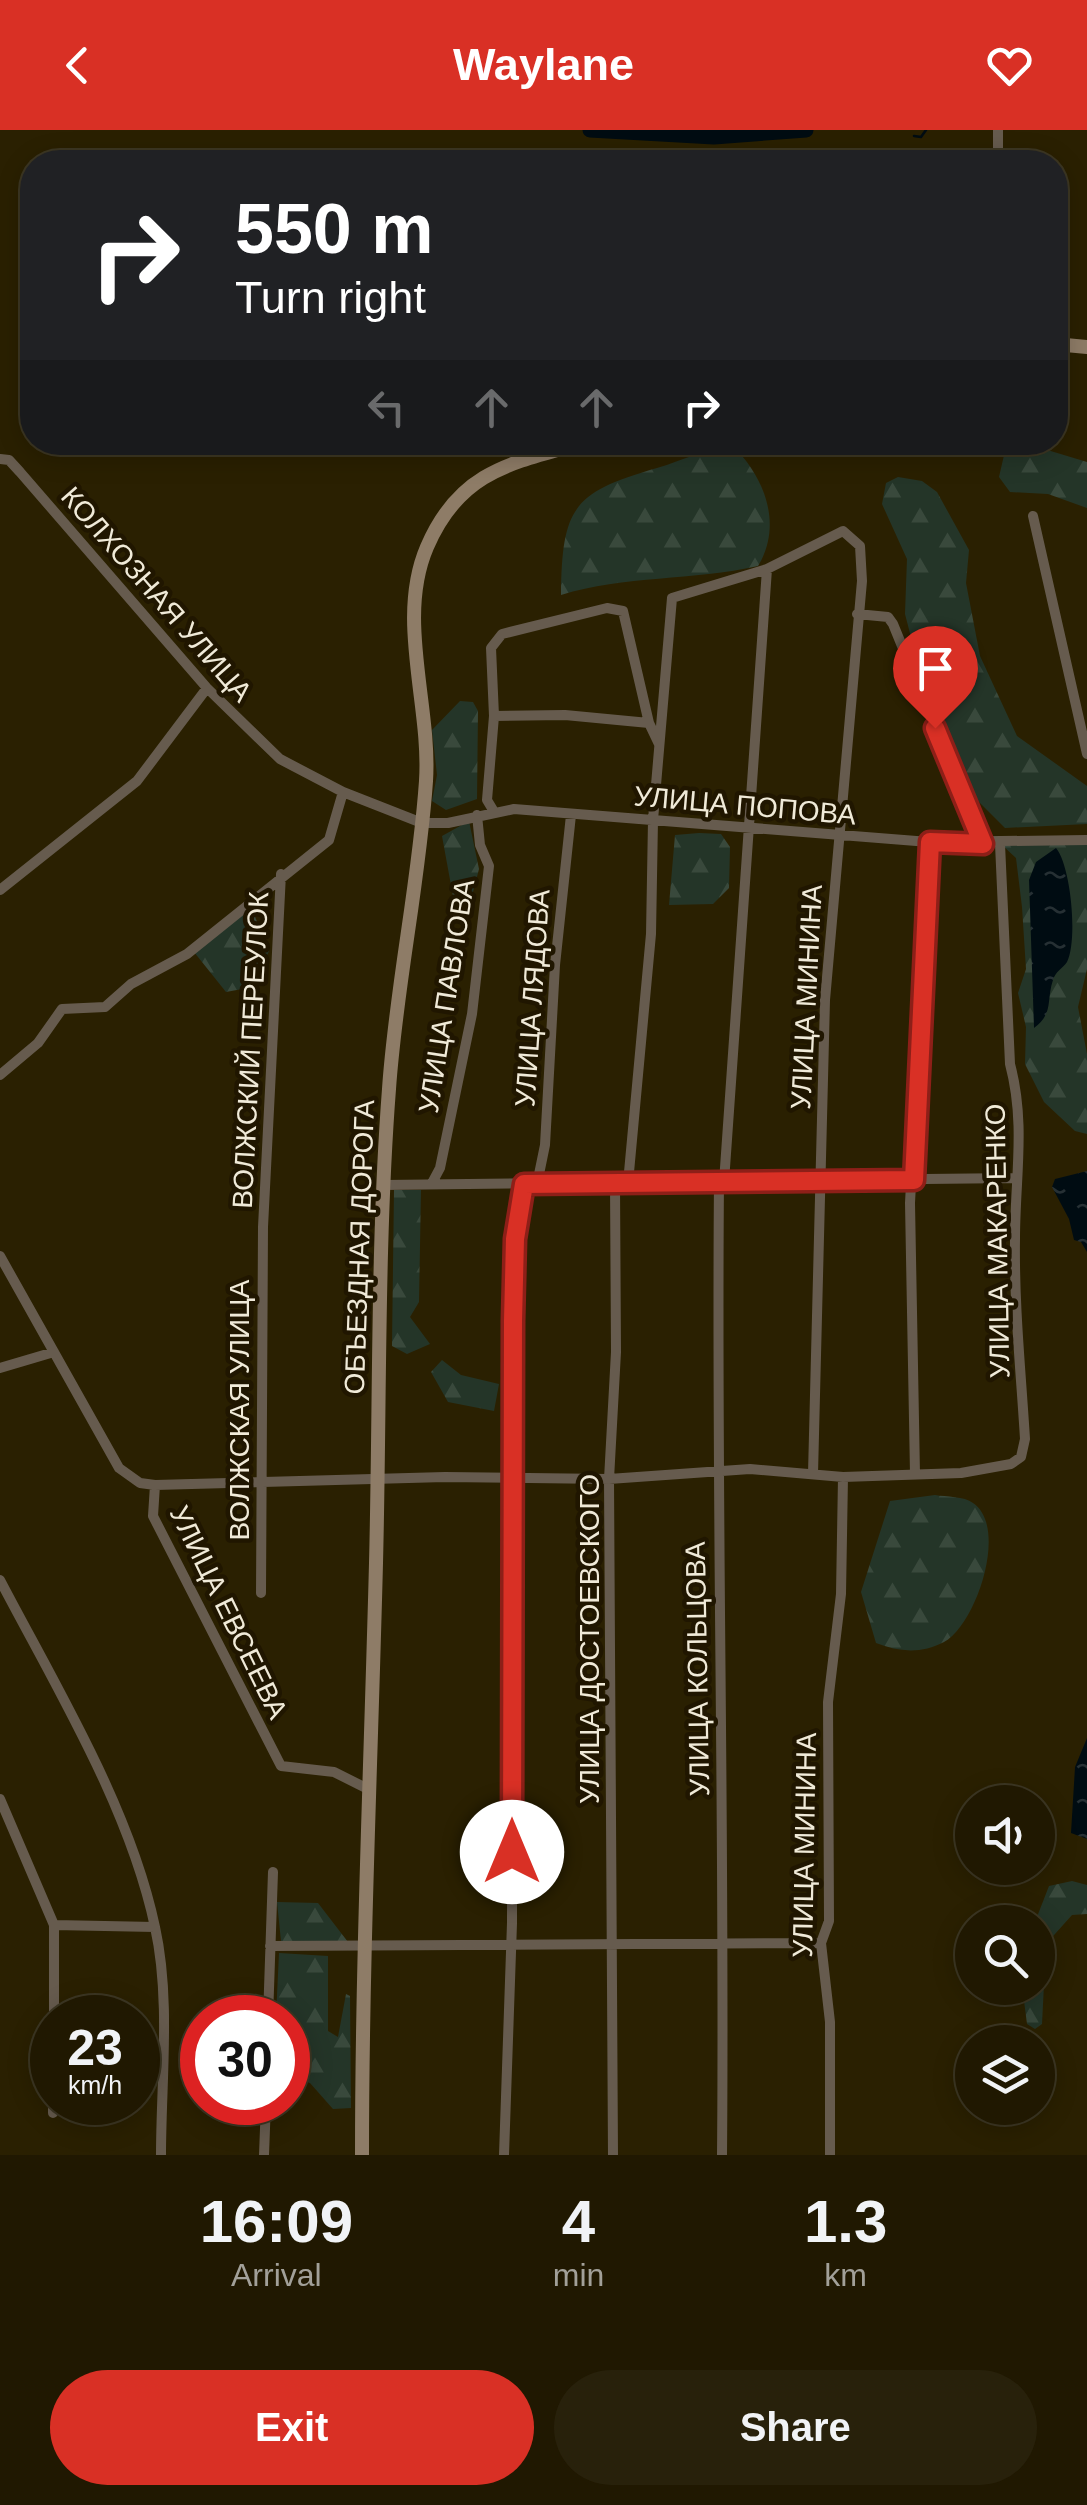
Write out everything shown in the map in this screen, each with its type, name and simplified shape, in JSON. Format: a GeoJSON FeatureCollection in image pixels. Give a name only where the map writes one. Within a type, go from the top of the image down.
{"type":"FeatureCollection","features":[{"type":"Feature","properties":{"kind":"main road","name":"ОБЪЕЗДНАЯ ДОРОГА"},"geometry":{"type":"LineString","coordinates":[[362,2155],[383,1185],[398,992],[422,823],[427,740],[414,595],[428,546],[450,505],[482,476],[546,455]]}},
{"type":"Feature","properties":{"kind":"street","name":"КОЛХОЗНАЯ УЛИЦА"},"geometry":{"type":"LineString","coordinates":[[0,459],[9,460],[44,497],[207,688],[280,759],[344,792],[422,823]]}},
{"type":"Feature","properties":{"kind":"street"},"geometry":{"type":"LineString","coordinates":[[1033,516],[1087,754]]}},
{"type":"Feature","properties":{"kind":"street","name":"УЛИЦА МИНИНА"},"geometry":{"type":"LineString","coordinates":[[767,569],[844,531],[860,546],[858,614],[838,835],[819,1182],[813,1474]]}},
{"type":"Feature","properties":{"kind":"street"},"geometry":{"type":"LineString","coordinates":[[628,1183],[652,934],[653,820],[665,718],[672,598],[767,569]]}},
{"type":"Feature","properties":{"kind":"street","name":"УЛИЦА КОЛЬЦОВА"},"geometry":{"type":"LineString","coordinates":[[722,2155],[724,1944],[716,1472],[721,1182],[767,569]]}},
{"type":"Feature","properties":{"kind":"street"},"geometry":{"type":"LineString","coordinates":[[493,810],[488,792],[494,716],[491,648],[502,634],[607,608],[623,611],[649,722],[659,744]]}},
{"type":"Feature","properties":{"kind":"street"},"geometry":{"type":"LineString","coordinates":[[858,614],[888,618],[892,624],[983,844]]}},
{"type":"Feature","properties":{"kind":"street"},"geometry":{"type":"LineString","coordinates":[[0,890],[137,781],[207,688]]}},
{"type":"Feature","properties":{"kind":"street"},"geometry":{"type":"LineString","coordinates":[[494,716],[564,715],[649,722]]}},
{"type":"Feature","properties":{"kind":"street"},"geometry":{"type":"LineString","coordinates":[[0,1074],[38,1043],[62,1009],[105,1007],[131,984],[187,954],[281,874],[329,840],[344,792]]}},
{"type":"Feature","properties":{"kind":"street","name":"УЛИЦА ПОПОВА"},"geometry":{"type":"LineString","coordinates":[[422,823],[478,816],[493,810],[930,842],[1087,840]]}},
{"type":"Feature","properties":{"kind":"street","name":"УЛИЦА ЛЯДОВА"},"geometry":{"type":"LineString","coordinates":[[537,1184],[545,1145],[562,884],[571,815]]}},
{"type":"Feature","properties":{"kind":"street","name":"УЛИЦА ПАВЛОВА"},"geometry":{"type":"LineString","coordinates":[[432,1183],[440,1168],[472,1014],[489,866],[480,844],[478,816]]}},
{"type":"Feature","properties":{"kind":"street"},"geometry":{"type":"LineString","coordinates":[[155,1485],[609,1479],[750,1468],[843,1476],[914,1474],[914,1180],[930,842]]}},
{"type":"Feature","properties":{"kind":"street","name":"УЛИЦА МАКАРЕНКО"},"geometry":{"type":"LineString","coordinates":[[914,1474],[990,1469],[1021,1457],[1025,1439],[1016,1292],[1017,1178],[1022,1139],[1020,1098],[1010,1064],[1012,1030],[1000,844]]}},
{"type":"Feature","properties":{"kind":"street","name":"ВОЛЖСКИЙ ПЕРЕУЛОК"},"geometry":{"type":"LineString","coordinates":[[263,1228],[281,874]]}},
{"type":"Feature","properties":{"kind":"street"},"geometry":{"type":"LineString","coordinates":[[383,1185],[1017,1178]]}},
{"type":"Feature","properties":{"kind":"street"},"geometry":{"type":"LineString","coordinates":[[504,2155],[510,1946],[515,1239],[524,1184]]}},
{"type":"Feature","properties":{"kind":"street","name":"УЛИЦА ДОСТОЕВСКОГО"},"geometry":{"type":"LineString","coordinates":[[613,2155],[609,1479],[616,1352],[614,1184]]}},
{"type":"Feature","properties":{"kind":"street","name":"ВОЛЖСКАЯ УЛИЦА"},"geometry":{"type":"LineString","coordinates":[[260,1593],[263,1228]]}},
{"type":"Feature","properties":{"kind":"street","name":"УЛИЦА ЕВСЕЕВА"},"geometry":{"type":"LineString","coordinates":[[0,1256],[119,1468],[140,1483],[155,1485],[153,1516],[281,1766],[334,1772],[370,1790]]}},
{"type":"Feature","properties":{"kind":"street"},"geometry":{"type":"LineString","coordinates":[[0,1368],[54,1352]]}},
{"type":"Feature","properties":{"kind":"street","name":"УЛИЦА МИНИНА"},"geometry":{"type":"LineString","coordinates":[[830,2155],[830,2022],[821,1943],[829,1921],[828,1702],[840,1594],[843,1476]]}},
{"type":"Feature","properties":{"kind":"street"},"geometry":{"type":"LineString","coordinates":[[0,1580],[109,1797],[155,1927],[160,1999],[161,2155]]}},
{"type":"Feature","properties":{"kind":"street"},"geometry":{"type":"LineString","coordinates":[[0,1799],[54,1925],[54,1995]]}},
{"type":"Feature","properties":{"kind":"street"},"geometry":{"type":"LineString","coordinates":[[269,1995],[273,1872]]}},
{"type":"Feature","properties":{"kind":"street"},"geometry":{"type":"LineString","coordinates":[[54,1925],[155,1927]]}},
{"type":"Feature","properties":{"kind":"street"},"geometry":{"type":"LineString","coordinates":[[270,1946],[821,1943]]}},
{"type":"Feature","properties":{"kind":"street"},"geometry":{"type":"LineString","coordinates":[[264,2155],[265,2125]]}},
{"type":"Feature","properties":{"kind":"green space"},"geometry":{"type":"Polygon","coordinates":[[[694,455],[741,455],[762,487],[770,518],[758,566],[609,584],[561,595],[565,541],[578,507],[607,485],[694,455]]]}},
{"type":"Feature","properties":{"kind":"green space"},"geometry":{"type":"Polygon","coordinates":[[[1004,455],[1064,455],[1087,462],[1087,508],[1048,494],[1010,492],[999,477],[1004,455]]]}},
{"type":"Feature","properties":{"kind":"green space"},"geometry":{"type":"Polygon","coordinates":[[[898,477],[922,481],[937,492],[969,550],[966,583],[980,656],[1017,736],[1087,786],[1087,824],[1005,828],[977,800],[920,672],[905,614],[907,559],[882,504],[886,483],[898,477]]]}},
{"type":"Feature","properties":{"kind":"green space"},"geometry":{"type":"Polygon","coordinates":[[[460,701],[473,702],[478,711],[477,799],[446,810],[432,801],[437,775],[432,730],[460,701]]]}},
{"type":"Feature","properties":{"kind":"green space"},"geometry":{"type":"Polygon","coordinates":[[[469,821],[479,869],[472,896],[453,896],[442,836],[469,821]]]}},
{"type":"Feature","properties":{"kind":"green space"},"geometry":{"type":"Polygon","coordinates":[[[721,834],[730,847],[729,888],[713,904],[669,905],[675,835],[721,834]]]}},
{"type":"Feature","properties":{"kind":"green space"},"geometry":{"type":"Polygon","coordinates":[[[1002,845],[1087,845],[1087,969],[1078,1007],[1087,1054],[1087,1134],[1075,1131],[1044,1102],[1025,1064],[1026,1027],[1018,993],[1026,969],[1022,907],[1016,858],[1002,845]]]}},
{"type":"Feature","properties":{"kind":"green space"},"geometry":{"type":"Polygon","coordinates":[[[251,907],[269,951],[253,987],[226,992],[194,952],[251,907]]]}},
{"type":"Feature","properties":{"kind":"green space"},"geometry":{"type":"Polygon","coordinates":[[[394,1190],[421,1190],[419,1302],[410,1317],[430,1344],[407,1354],[392,1346],[394,1190]]]}},
{"type":"Feature","properties":{"kind":"green space"},"geometry":{"type":"Polygon","coordinates":[[[442,1360],[461,1375],[499,1384],[494,1411],[448,1402],[431,1372],[442,1360]]]}},
{"type":"Feature","properties":{"kind":"green space"},"geometry":{"type":"Polygon","coordinates":[[[935,1495],[969,1501],[983,1515],[988,1553],[977,1597],[956,1632],[944,1642],[910,1650],[876,1643],[861,1592],[890,1501],[935,1495]]]}},
{"type":"Feature","properties":{"kind":"green space"},"geometry":{"type":"Polygon","coordinates":[[[1072,1881],[1087,1885],[1087,1914],[1072,1915],[1055,1934],[1055,1905],[1042,1905],[1049,1886],[1072,1881]]]}},
{"type":"Feature","properties":{"kind":"green space"},"geometry":{"type":"Polygon","coordinates":[[[277,1902],[318,1903],[348,1942],[281,1941],[277,1902]]]}},
{"type":"Feature","properties":{"kind":"green space"},"geometry":{"type":"Polygon","coordinates":[[[279,1953],[328,1956],[328,2031],[338,2037],[346,1994],[350,1996],[351,2108],[333,2109],[310,2083],[310,1995],[277,1995],[279,1953]]]}},
{"type":"Feature","properties":{"kind":"green space"},"geometry":{"type":"Polygon","coordinates":[[[1025,2005],[1043,2005],[1042,2024],[1027,2024],[1025,2005]]]}},
{"type":"Feature","properties":{"kind":"water"},"geometry":{"type":"Polygon","coordinates":[[[1056,848],[1069,886],[1072,937],[1067,962],[1053,980],[1047,1012],[1034,1028],[1029,880],[1036,862],[1056,848]]]}},
{"type":"Feature","properties":{"kind":"water"},"geometry":{"type":"Polygon","coordinates":[[[1087,1171],[1087,1252],[1081,1242],[1074,1240],[1069,1219],[1052,1187],[1055,1179],[1087,1171]]]}},
{"type":"Feature","properties":{"kind":"water"},"geometry":{"type":"Polygon","coordinates":[[[1087,1738],[1087,1839],[1071,1833],[1075,1767],[1087,1738]]]}},
{"type":"Feature","properties":{"kind":"waterway"},"geometry":{"type":"LineString","coordinates":[[590,130],[714,137],[806,130]]}},
{"type":"Feature","properties":{"kind":"waterway"},"geometry":{"type":"LineString","coordinates":[[914,136],[921,137],[926,130]]}},
{"type":"Feature","properties":{"kind":"route"},"geometry":{"type":"LineString","coordinates":[[512,1852],[513,1321],[515,1239],[524,1184],[914,1180],[930,842],[983,844],[935,728]]}}]}
